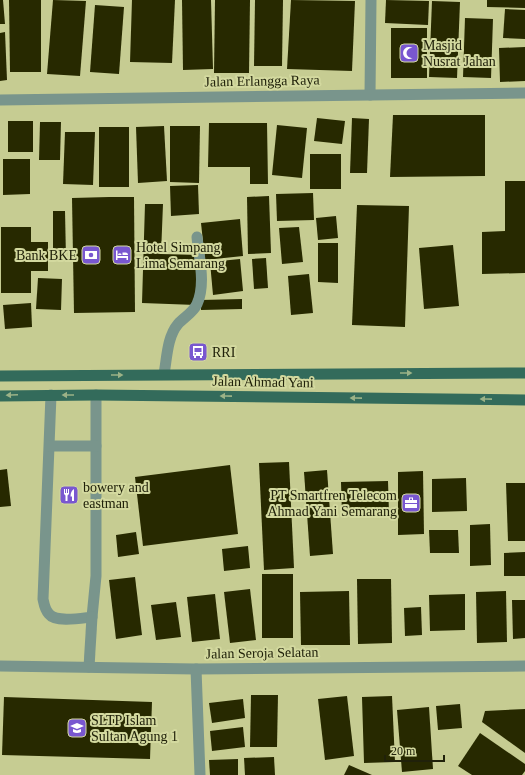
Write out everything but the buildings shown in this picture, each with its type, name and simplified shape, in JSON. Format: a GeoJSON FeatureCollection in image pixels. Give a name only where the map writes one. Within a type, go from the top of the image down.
{"type":"FeatureCollection","features":[{"type":"Feature","properties":{"kind":"main road","name":"Jalan Ahmad Yani"},"geometry":{"type":"LineString","coordinates":[[0,376],[525,373]]}},
{"type":"Feature","properties":{"kind":"main road","name":"Jalan Ahmad Yani"},"geometry":{"type":"LineString","coordinates":[[0,396],[96,395],[525,400]]}},
{"type":"Feature","properties":{"kind":"street"},"geometry":{"type":"LineString","coordinates":[[370,95],[371,0]]}},
{"type":"Feature","properties":{"kind":"street","name":"Jalan Erlangga Raya"},"geometry":{"type":"LineString","coordinates":[[0,100],[525,93]]}},
{"type":"Feature","properties":{"kind":"street"},"geometry":{"type":"LineString","coordinates":[[164,374],[170,338],[178,324],[194,310],[198,304],[202,285],[197,237]]}},
{"type":"Feature","properties":{"kind":"street"},"geometry":{"type":"LineString","coordinates":[[51,395],[43,599],[45,607],[49,614],[53,617],[59,619],[92,617]]}},
{"type":"Feature","properties":{"kind":"street"},"geometry":{"type":"LineString","coordinates":[[90,668],[92,617],[96,576],[96,395]]}},
{"type":"Feature","properties":{"kind":"street"},"geometry":{"type":"LineString","coordinates":[[50,446],[96,446]]}},
{"type":"Feature","properties":{"kind":"street","name":"Jalan Seroja Selatan"},"geometry":{"type":"LineString","coordinates":[[0,666],[196,669],[525,666]]}},
{"type":"Feature","properties":{"kind":"street"},"geometry":{"type":"LineString","coordinates":[[196,669],[200,775]]}},
{"type":"Feature","properties":{"kind":"place","name":"Masjid Nusrat Jahan"},"geometry":{"type":"Point","coordinates":[409,53]}},
{"type":"Feature","properties":{"kind":"place","name":"Bank BKE"},"geometry":{"type":"Point","coordinates":[91,255]}},
{"type":"Feature","properties":{"kind":"place","name":"Hotel Simpang Lima Semarang"},"geometry":{"type":"Point","coordinates":[122,255]}},
{"type":"Feature","properties":{"kind":"place","name":"RRI"},"geometry":{"type":"Point","coordinates":[198,352]}},
{"type":"Feature","properties":{"kind":"place","name":"bowery and eastman"},"geometry":{"type":"Point","coordinates":[69,495]}},
{"type":"Feature","properties":{"kind":"place","name":"PT Smartfren Telecom Ahmad Yani Semarang"},"geometry":{"type":"Point","coordinates":[411,503]}},
{"type":"Feature","properties":{"kind":"place","name":"SLTP Islam Sultan Agung 1"},"geometry":{"type":"Point","coordinates":[77,728]}}]}
